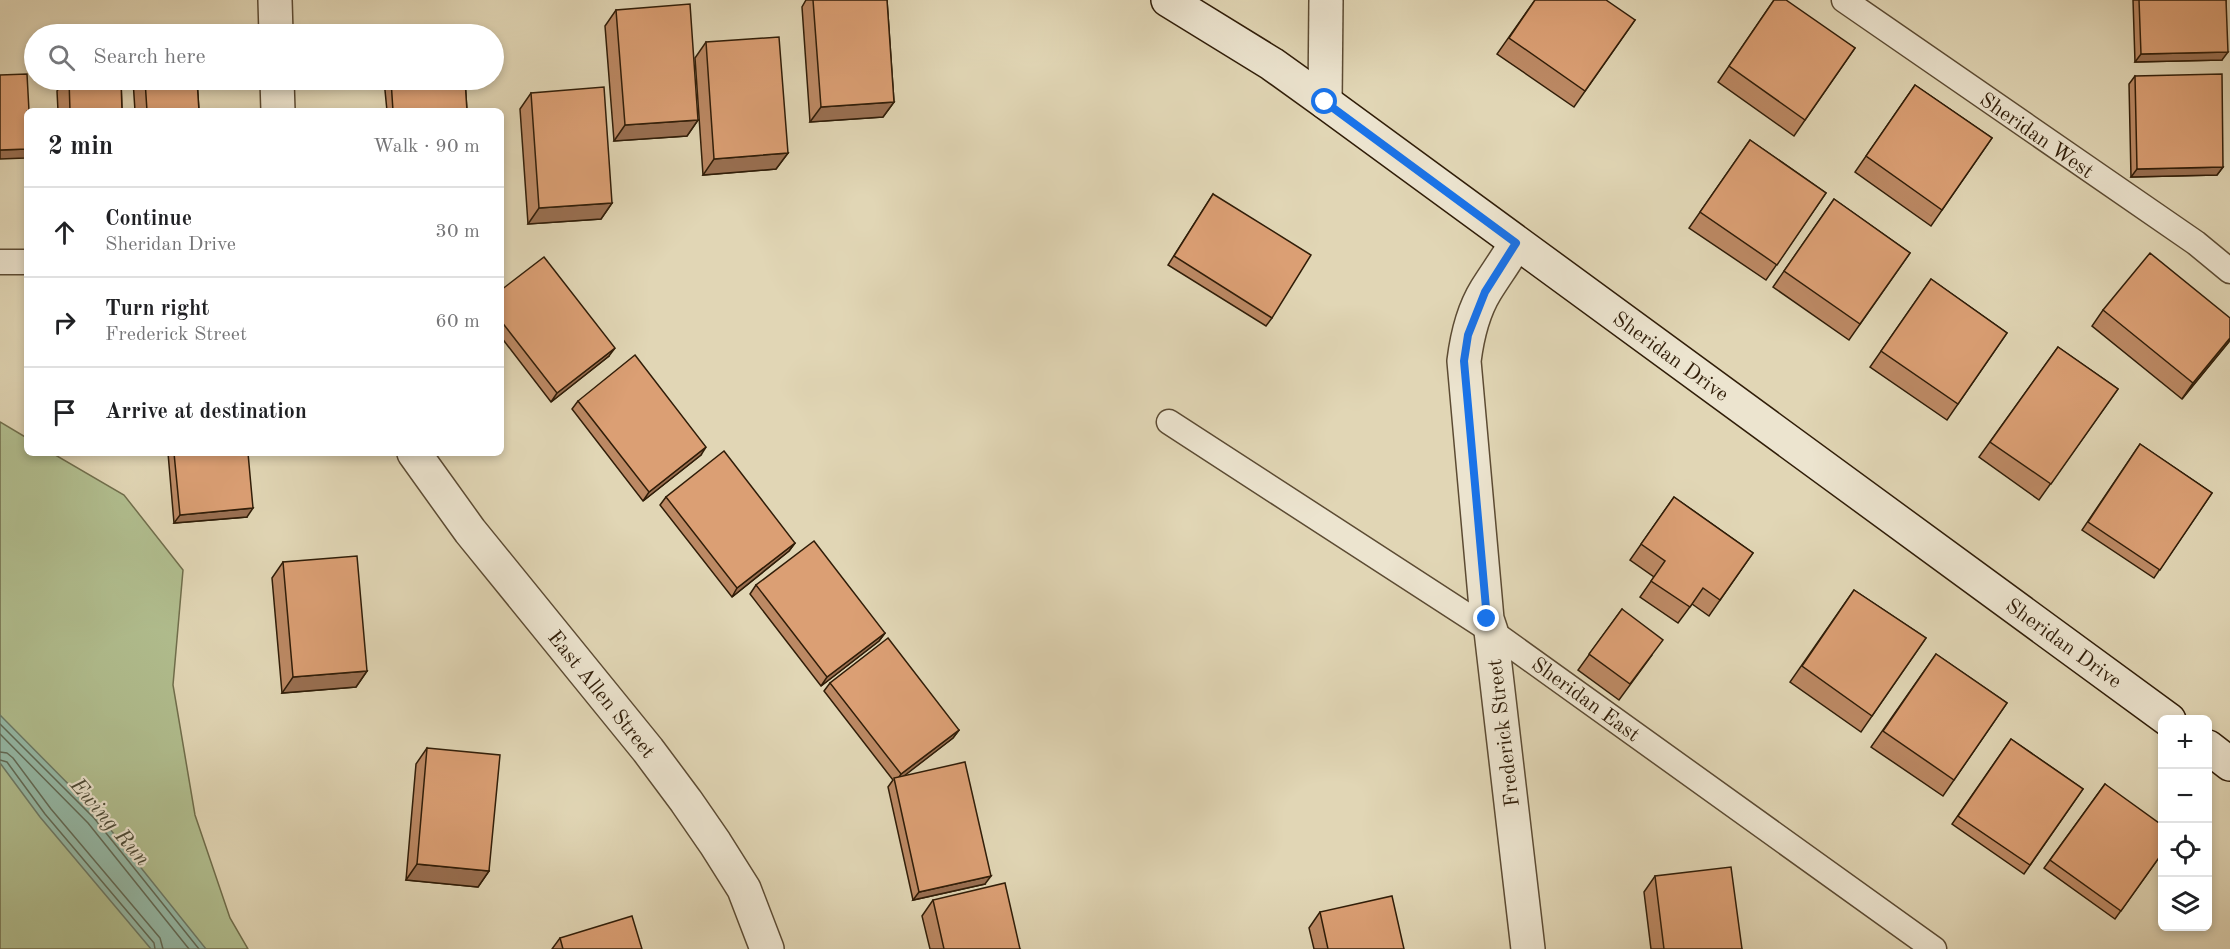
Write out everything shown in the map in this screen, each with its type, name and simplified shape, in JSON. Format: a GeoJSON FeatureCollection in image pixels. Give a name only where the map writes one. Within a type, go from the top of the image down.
{"type":"FeatureCollection","features":[{"type":"Feature","properties":{"kind":"street"},"geometry":{"type":"LineString","coordinates":[[275,0],[276,24]]}},
{"type":"Feature","properties":{"kind":"street","name":"Sheridan Drive"},"geometry":{"type":"LineString","coordinates":[[1168,0],[1272,64],[1325,102],[2162,715]]}},
{"type":"Feature","properties":{"kind":"street"},"geometry":{"type":"LineString","coordinates":[[1325,102],[1326,0]]}},
{"type":"Feature","properties":{"kind":"street"},"geometry":{"type":"LineString","coordinates":[[277,90],[278,108]]}},
{"type":"Feature","properties":{"kind":"street","name":"Frederick Street"},"geometry":{"type":"LineString","coordinates":[[1516,243],[1485,292],[1468,335],[1464,361],[1487,619],[1491,631],[1528,949]]}},
{"type":"Feature","properties":{"kind":"street","name":"East Allen Street"},"geometry":{"type":"LineString","coordinates":[[416,456],[470,531],[648,750],[692,810],[744,889],[767,949]]}},
{"type":"Feature","properties":{"kind":"street"},"geometry":{"type":"LineString","coordinates":[[2212,750],[2230,764]]}},
{"type":"Feature","properties":{"kind":"lane","name":"Sheridan West"},"geometry":{"type":"LineString","coordinates":[[1844,0],[2196,243],[2230,271]]}},
{"type":"Feature","properties":{"kind":"lane"},"geometry":{"type":"LineString","coordinates":[[0,262],[24,262]]}},
{"type":"Feature","properties":{"kind":"lane","name":"Sheridan East"},"geometry":{"type":"LineString","coordinates":[[1169,422],[1491,631],[1934,949]]}},
{"type":"Feature","properties":{"kind":"shaded area"},"geometry":{"type":"Polygon","coordinates":[[[0,422],[24,436],[24,456],[57,456],[124,495],[183,570],[173,685],[195,815],[230,918],[248,949],[0,949],[0,422]]]}},
{"type":"Feature","properties":{"kind":"water"},"geometry":{"type":"Polygon","coordinates":[[[0,715],[98,814],[206,949],[151,949],[40,817],[0,763],[0,715]]]}},
{"type":"Feature","properties":{"kind":"building"},"geometry":{"type":"Polygon","coordinates":[[[813,0],[887,0],[894,102],[821,107],[813,0]]]}},
{"type":"Feature","properties":{"kind":"building"},"geometry":{"type":"Polygon","coordinates":[[[1535,0],[1606,0],[1635,20],[1585,91],[1509,38],[1535,0]]]}},
{"type":"Feature","properties":{"kind":"building"},"geometry":{"type":"Polygon","coordinates":[[[1774,0],[1786,0],[1855,48],[1805,120],[1729,66],[1774,0]]]}},
{"type":"Feature","properties":{"kind":"building"},"geometry":{"type":"Polygon","coordinates":[[[2139,0],[2226,0],[2228,52],[2141,54],[2139,0]]]}},
{"type":"Feature","properties":{"kind":"building"},"geometry":{"type":"Polygon","coordinates":[[[690,4],[698,120],[625,125],[616,10],[690,4]]]}},
{"type":"Feature","properties":{"kind":"building"},"geometry":{"type":"Polygon","coordinates":[[[779,37],[788,153],[714,159],[706,42],[779,37]]]}},
{"type":"Feature","properties":{"kind":"building"},"geometry":{"type":"Polygon","coordinates":[[[24,74],[24,90],[28,90],[29,108],[24,108],[24,149],[0,150],[0,75],[24,74]]]}},
{"type":"Feature","properties":{"kind":"building"},"geometry":{"type":"Polygon","coordinates":[[[2222,74],[2223,167],[2137,169],[2135,76],[2222,74]]]}},
{"type":"Feature","properties":{"kind":"building"},"geometry":{"type":"Polygon","coordinates":[[[1915,85],[1992,138],[1942,210],[1866,156],[1915,85]]]}},
{"type":"Feature","properties":{"kind":"building"},"geometry":{"type":"Polygon","coordinates":[[[604,87],[612,203],[539,208],[531,93],[604,87]]]}},
{"type":"Feature","properties":{"kind":"building"},"geometry":{"type":"Polygon","coordinates":[[[69,90],[121,90],[122,108],[70,108],[69,90]]]}},
{"type":"Feature","properties":{"kind":"building"},"geometry":{"type":"Polygon","coordinates":[[[146,90],[198,90],[199,108],[147,108],[146,90]]]}},
{"type":"Feature","properties":{"kind":"building"},"geometry":{"type":"Polygon","coordinates":[[[392,90],[466,90],[467,108],[393,108],[392,90]]]}},
{"type":"Feature","properties":{"kind":"building"},"geometry":{"type":"Polygon","coordinates":[[[1750,140],[1826,193],[1777,265],[1700,212],[1750,140]]]}},
{"type":"Feature","properties":{"kind":"building"},"geometry":{"type":"Polygon","coordinates":[[[1213,194],[1311,255],[1272,318],[1174,256],[1213,194]]]}},
{"type":"Feature","properties":{"kind":"building"},"geometry":{"type":"Polygon","coordinates":[[[1834,199],[1910,253],[1860,324],[1784,271],[1834,199]]]}},
{"type":"Feature","properties":{"kind":"building"},"geometry":{"type":"Polygon","coordinates":[[[2150,253],[2230,318],[2230,338],[2193,383],[2103,310],[2150,253]]]}},
{"type":"Feature","properties":{"kind":"building"},"geometry":{"type":"Polygon","coordinates":[[[544,257],[615,348],[557,393],[504,325],[504,288],[544,257]]]}},
{"type":"Feature","properties":{"kind":"building"},"geometry":{"type":"Polygon","coordinates":[[[1931,279],[2007,333],[1958,404],[1881,351],[1931,279]]]}},
{"type":"Feature","properties":{"kind":"building"},"geometry":{"type":"Polygon","coordinates":[[[2058,347],[2118,389],[2051,484],[1990,442],[2058,347]]]}},
{"type":"Feature","properties":{"kind":"building"},"geometry":{"type":"Polygon","coordinates":[[[635,355],[706,447],[649,492],[578,401],[635,355]]]}},
{"type":"Feature","properties":{"kind":"building"},"geometry":{"type":"Polygon","coordinates":[[[2140,444],[2212,493],[2160,570],[2088,522],[2140,444]]]}},
{"type":"Feature","properties":{"kind":"building"},"geometry":{"type":"Polygon","coordinates":[[[724,451],[795,543],[737,588],[666,497],[724,451]]]}},
{"type":"Feature","properties":{"kind":"building"},"geometry":{"type":"Polygon","coordinates":[[[174,456],[248,456],[253,508],[180,515],[174,456]]]}},
{"type":"Feature","properties":{"kind":"building"},"geometry":{"type":"Polygon","coordinates":[[[1674,497],[1753,553],[1720,600],[1703,588],[1690,607],[1651,581],[1665,561],[1641,544],[1674,497]]]}},
{"type":"Feature","properties":{"kind":"building"},"geometry":{"type":"Polygon","coordinates":[[[814,541],[885,633],[827,677],[756,585],[814,541]]]}},
{"type":"Feature","properties":{"kind":"building"},"geometry":{"type":"Polygon","coordinates":[[[357,556],[367,671],[293,677],[283,562],[357,556]]]}},
{"type":"Feature","properties":{"kind":"building"},"geometry":{"type":"Polygon","coordinates":[[[1854,590],[1926,638],[1872,716],[1802,666],[1854,590]]]}},
{"type":"Feature","properties":{"kind":"building"},"geometry":{"type":"Polygon","coordinates":[[[1622,609],[1663,640],[1630,684],[1589,654],[1622,609]]]}},
{"type":"Feature","properties":{"kind":"building"},"geometry":{"type":"Polygon","coordinates":[[[888,638],[959,730],[901,774],[830,683],[888,638]]]}},
{"type":"Feature","properties":{"kind":"building"},"geometry":{"type":"Polygon","coordinates":[[[1936,654],[2007,703],[1954,780],[1883,731],[1936,654]]]}},
{"type":"Feature","properties":{"kind":"building"},"geometry":{"type":"Polygon","coordinates":[[[2011,739],[2083,789],[2030,865],[1958,816],[2011,739]]]}},
{"type":"Feature","properties":{"kind":"building"},"geometry":{"type":"Polygon","coordinates":[[[427,748],[500,755],[489,871],[417,864],[427,748]]]}},
{"type":"Feature","properties":{"kind":"building"},"geometry":{"type":"Polygon","coordinates":[[[965,762],[991,876],[919,892],[894,778],[965,762]]]}},
{"type":"Feature","properties":{"kind":"building"},"geometry":{"type":"Polygon","coordinates":[[[2105,784],[2158,822],[2158,859],[2121,911],[2050,860],[2105,784]]]}},
{"type":"Feature","properties":{"kind":"building"},"geometry":{"type":"Polygon","coordinates":[[[1731,867],[1742,949],[1664,949],[1655,876],[1731,867]]]}},
{"type":"Feature","properties":{"kind":"building"},"geometry":{"type":"Polygon","coordinates":[[[1005,883],[1020,949],[944,949],[933,900],[1005,883]]]}},
{"type":"Feature","properties":{"kind":"building"},"geometry":{"type":"Polygon","coordinates":[[[1392,896],[1404,949],[1328,949],[1320,912],[1392,896]]]}},
{"type":"Feature","properties":{"kind":"building"},"geometry":{"type":"Polygon","coordinates":[[[632,916],[642,949],[563,949],[560,938],[632,916]]]}},
{"type":"Feature","properties":{"kind":"route"},"geometry":{"type":"LineString","coordinates":[[1325,102],[1516,243],[1485,292],[1468,335],[1464,361],[1487,619]]}},
{"type":"Feature","properties":{"kind":"water label","name":"Ewing Run"},"geometry":{"type":"Point","coordinates":[111,821]}}]}
